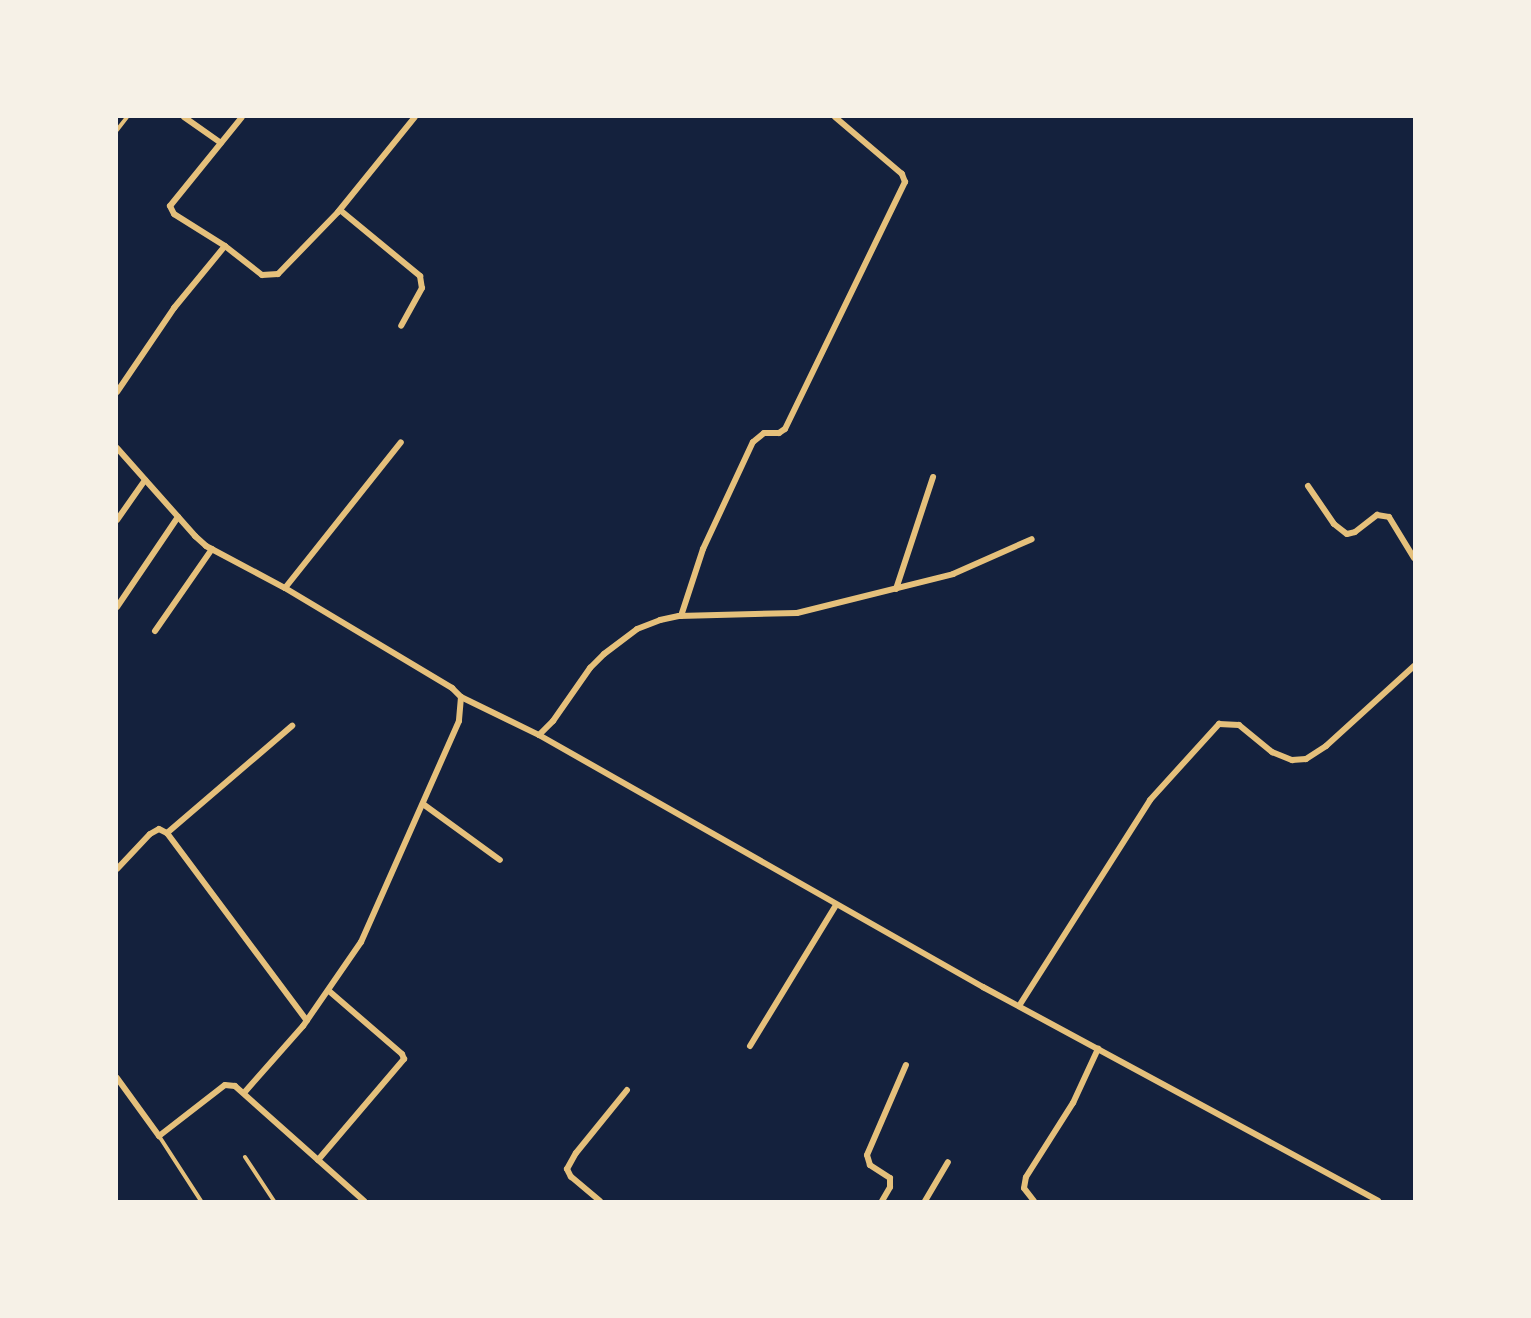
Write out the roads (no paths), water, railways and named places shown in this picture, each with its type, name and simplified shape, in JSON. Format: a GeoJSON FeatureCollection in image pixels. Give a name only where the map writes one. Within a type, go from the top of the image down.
{"type":"FeatureCollection","features":[{"type":"Feature","properties":{"kind":"street"},"geometry":{"type":"LineString","coordinates":[[184,117],[221,143]]}},
{"type":"Feature","properties":{"kind":"street"},"geometry":{"type":"LineString","coordinates":[[242,117],[170,206],[174,214],[225,246],[262,275],[272,276],[286,268],[340,210],[414,117]]}},
{"type":"Feature","properties":{"kind":"street"},"geometry":{"type":"LineString","coordinates":[[681,616],[703,549],[753,442],[764,433],[779,433],[785,429],[905,182],[902,174],[835,117]]}},
{"type":"Feature","properties":{"kind":"street"},"geometry":{"type":"LineString","coordinates":[[340,210],[422,279],[422,288],[401,326]]}},
{"type":"Feature","properties":{"kind":"street"},"geometry":{"type":"LineString","coordinates":[[117,392],[174,308],[225,246]]}},
{"type":"Feature","properties":{"kind":"street"},"geometry":{"type":"LineString","coordinates":[[285,588],[401,442]]}},
{"type":"Feature","properties":{"kind":"street"},"geometry":{"type":"LineString","coordinates":[[117,448],[178,518],[195,536],[212,549],[285,588],[452,688],[461,697],[538,735],[836,905],[1378,1201]]}},
{"type":"Feature","properties":{"kind":"street"},"geometry":{"type":"LineString","coordinates":[[896,589],[933,477]]}},
{"type":"Feature","properties":{"kind":"street"},"geometry":{"type":"LineString","coordinates":[[117,520],[145,480]]}},
{"type":"Feature","properties":{"kind":"street"},"geometry":{"type":"LineString","coordinates":[[1308,486],[1334,524],[1347,534],[1355,532],[1377,515],[1389,517],[1414,558]]}},
{"type":"Feature","properties":{"kind":"street"},"geometry":{"type":"LineString","coordinates":[[117,607],[178,518]]}},
{"type":"Feature","properties":{"kind":"street"},"geometry":{"type":"LineString","coordinates":[[538,735],[553,721],[590,668],[620,640],[660,620],[681,616],[797,613],[953,574],[1032,539]]}},
{"type":"Feature","properties":{"kind":"street"},"geometry":{"type":"LineString","coordinates":[[155,631],[212,549]]}},
{"type":"Feature","properties":{"kind":"street"},"geometry":{"type":"LineString","coordinates":[[1019,1006],[1150,800],[1219,724],[1239,725],[1272,752],[1292,760],[1306,759],[1326,746],[1414,666]]}},
{"type":"Feature","properties":{"kind":"street"},"geometry":{"type":"LineString","coordinates":[[244,1093],[274,1063],[307,1021],[329,991],[371,922],[459,721],[461,697]]}},
{"type":"Feature","properties":{"kind":"street"},"geometry":{"type":"LineString","coordinates":[[167,833],[292,726]]}},
{"type":"Feature","properties":{"kind":"street"},"geometry":{"type":"LineString","coordinates":[[423,804],[501,860]]}},
{"type":"Feature","properties":{"kind":"street"},"geometry":{"type":"LineString","coordinates":[[117,869],[150,834],[160,829],[167,833],[307,1021]]}},
{"type":"Feature","properties":{"kind":"street"},"geometry":{"type":"LineString","coordinates":[[750,1046],[836,905]]}},
{"type":"Feature","properties":{"kind":"street"},"geometry":{"type":"LineString","coordinates":[[318,1160],[404,1059],[398,1051],[329,991]]}},
{"type":"Feature","properties":{"kind":"street"},"geometry":{"type":"LineString","coordinates":[[1034,1201],[1024,1188],[1026,1177],[1061,1123],[1098,1049]]}},
{"type":"Feature","properties":{"kind":"street"},"geometry":{"type":"LineString","coordinates":[[882,1201],[890,1187],[890,1178],[870,1165],[867,1155],[906,1065]]}},
{"type":"Feature","properties":{"kind":"street"},"geometry":{"type":"LineString","coordinates":[[117,1078],[159,1136],[225,1085],[235,1086],[364,1201]]}},
{"type":"Feature","properties":{"kind":"street"},"geometry":{"type":"LineString","coordinates":[[600,1201],[571,1177],[567,1170],[576,1153],[627,1090]]}},
{"type":"Feature","properties":{"kind":"street"},"geometry":{"type":"LineString","coordinates":[[925,1201],[948,1162]]}},
{"type":"Feature","properties":{"kind":"lane"},"geometry":{"type":"LineString","coordinates":[[117,130],[127,117]]}},
{"type":"Feature","properties":{"kind":"lane"},"geometry":{"type":"LineString","coordinates":[[159,1136],[201,1201]]}},
{"type":"Feature","properties":{"kind":"lane"},"geometry":{"type":"LineString","coordinates":[[244,1157],[274,1201]]}}]}
